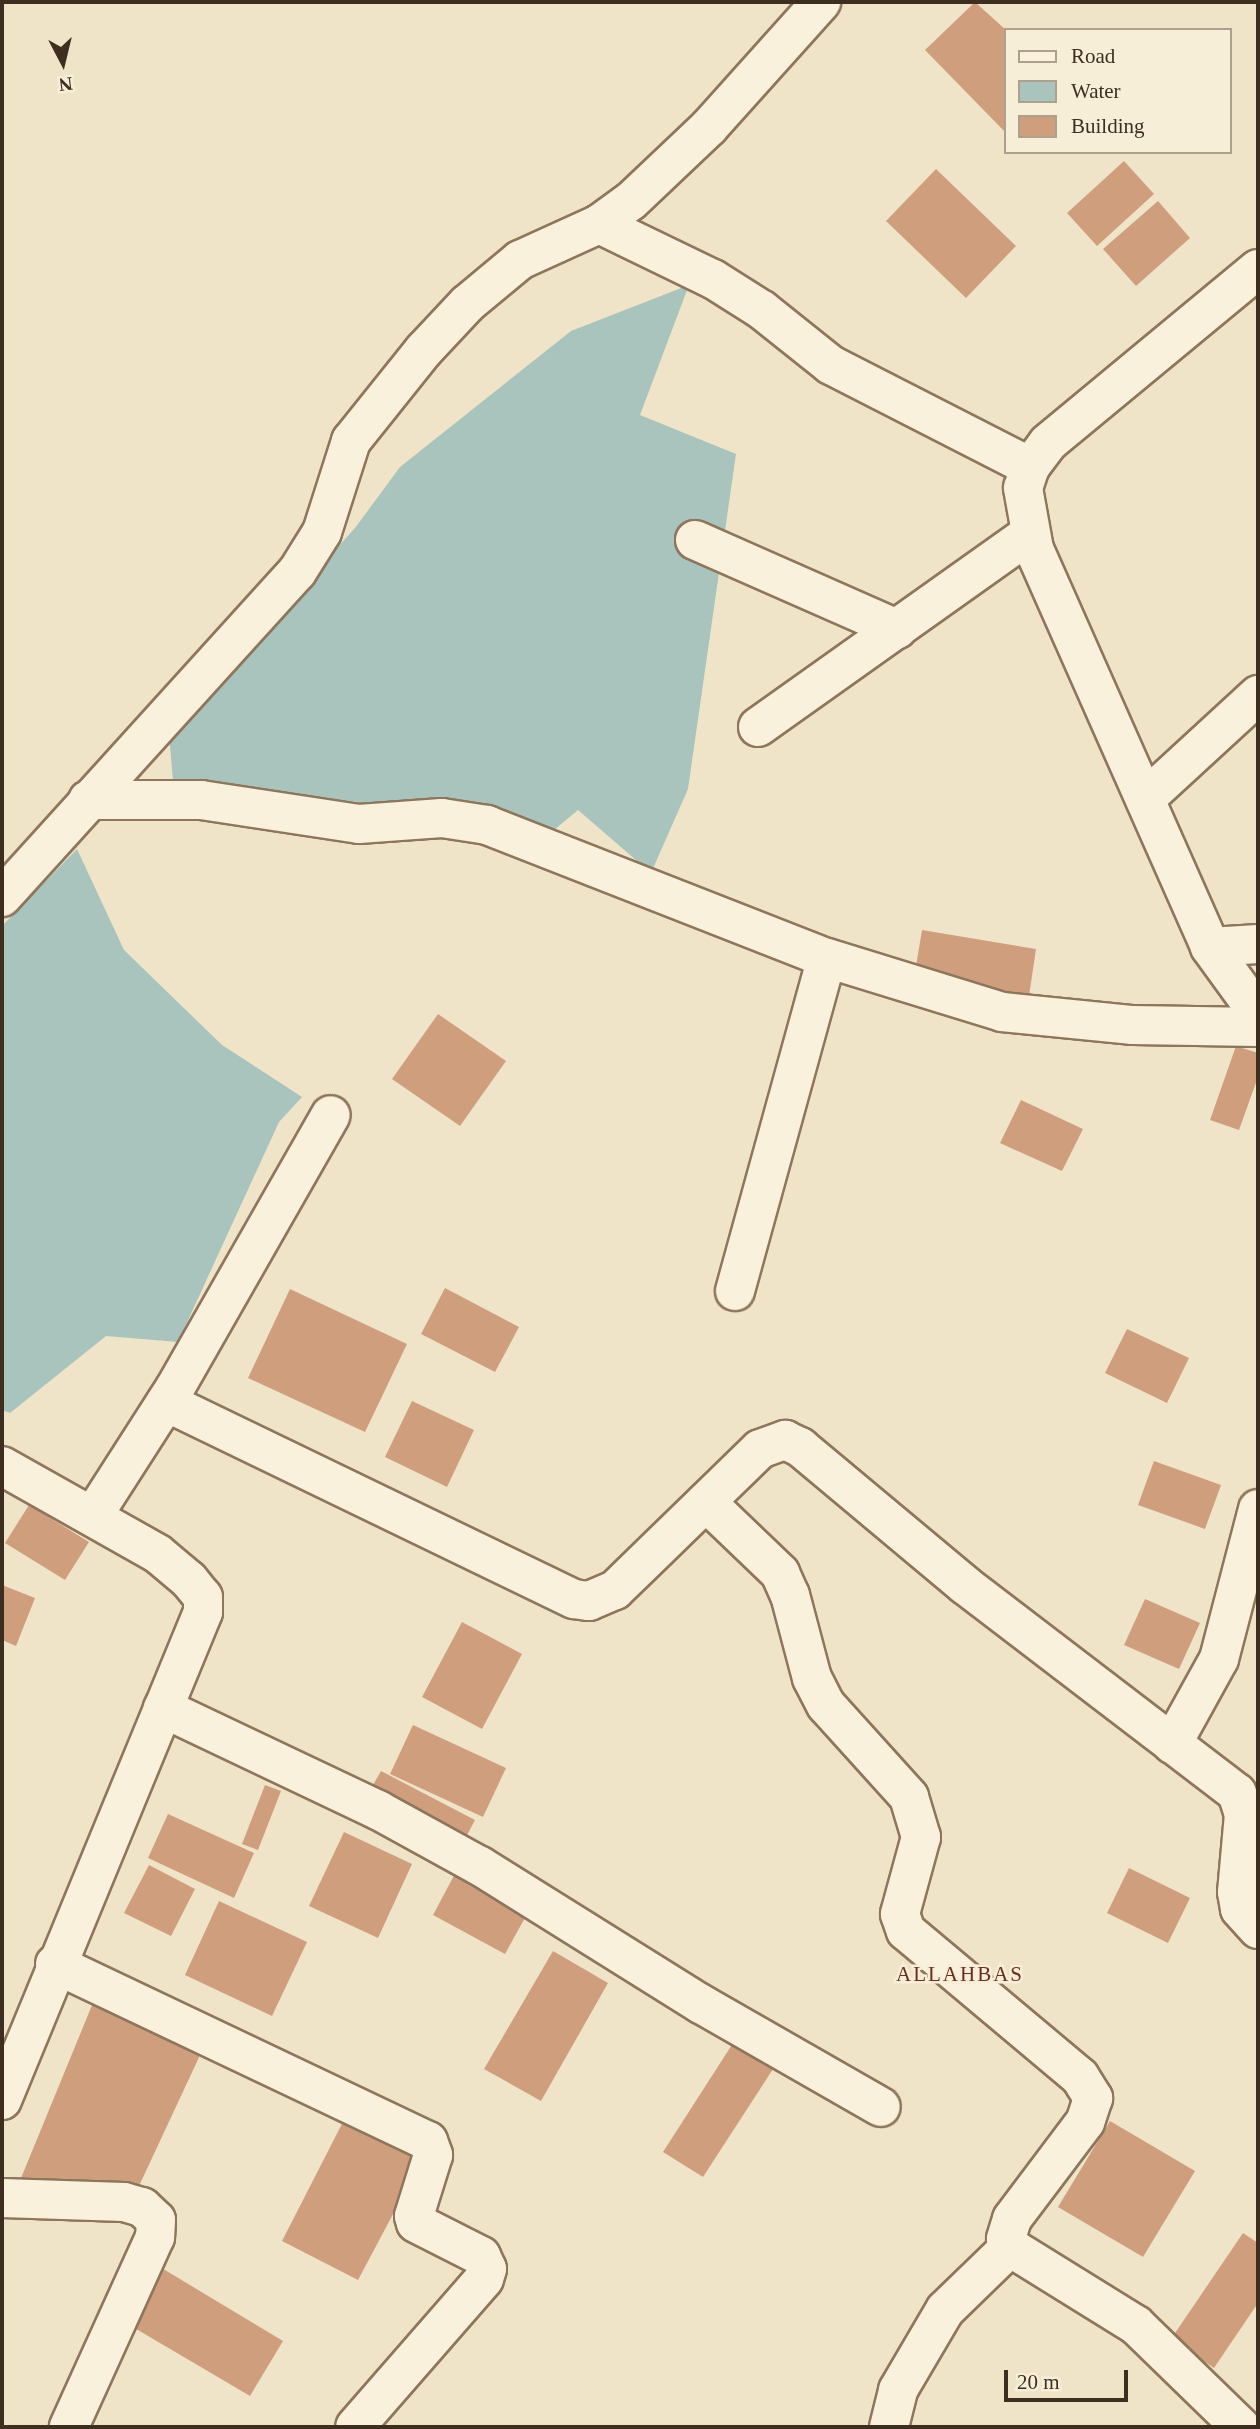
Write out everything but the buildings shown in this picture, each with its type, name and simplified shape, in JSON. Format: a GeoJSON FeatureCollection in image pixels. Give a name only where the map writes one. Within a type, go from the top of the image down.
{"type":"FeatureCollection","features":[{"type":"Feature","properties":{"kind":"street"},"geometry":{"type":"LineString","coordinates":[[2,897],[297,572],[322,532],[351,441],[424,350],[467,304],[520,260],[599,224],[709,127],[821,2]]}},
{"type":"Feature","properties":{"kind":"street"},"geometry":{"type":"LineString","coordinates":[[599,224],[713,279],[762,310],[831,365],[1030,467]]}},
{"type":"Feature","properties":{"kind":"street"},"geometry":{"type":"LineString","coordinates":[[1258,269],[1048,443],[1030,467],[1023,488],[1030,534],[1210,947],[1258,1013]]}},
{"type":"Feature","properties":{"kind":"street"},"geometry":{"type":"LineString","coordinates":[[758,727],[1030,534]]}},
{"type":"Feature","properties":{"kind":"street"},"geometry":{"type":"LineString","coordinates":[[695,540],[897,629]]}},
{"type":"Feature","properties":{"kind":"street"},"geometry":{"type":"LineString","coordinates":[[1144,799],[1258,695]]}},
{"type":"Feature","properties":{"kind":"street"},"geometry":{"type":"LineString","coordinates":[[88,800],[201,800],[359,824],[442,818],[487,825],[827,958],[970,1003],[1042,1018],[1258,1027]]}},
{"type":"Feature","properties":{"kind":"street"},"geometry":{"type":"LineString","coordinates":[[1210,947],[1258,944]]}},
{"type":"Feature","properties":{"kind":"street"},"geometry":{"type":"LineString","coordinates":[[735,1290],[827,958]]}},
{"type":"Feature","properties":{"kind":"street"},"geometry":{"type":"LineString","coordinates":[[94,1514],[166,1402],[331,1115]]}},
{"type":"Feature","properties":{"kind":"street"},"geometry":{"type":"LineString","coordinates":[[166,1402],[574,1599],[589,1601],[615,1590],[773,1441],[785,1440],[800,1447],[965,1585],[1237,1793],[1242,1803],[1237,1892],[1240,1909],[1258,1929]]}},
{"type":"Feature","properties":{"kind":"street"},"geometry":{"type":"LineString","coordinates":[[2,1466],[94,1514],[159,1555],[203,1597],[196,1637],[163,1708],[55,1964],[2,2100]]}},
{"type":"Feature","properties":{"kind":"street"},"geometry":{"type":"LineString","coordinates":[[706,1502],[780,1573],[790,1595],[812,1678],[826,1705],[909,1797],[921,1837],[900,1914],[906,1931],[1080,2077],[1093,2098],[1085,2122],[1012,2219],[1006,2239],[1010,2247],[1136,2325],[1241,2427]]}},
{"type":"Feature","properties":{"kind":"street"},"geometry":{"type":"LineString","coordinates":[[1172,1744],[1210,1681],[1248,1601],[1258,1509]]}},
{"type":"Feature","properties":{"kind":"street"},"geometry":{"type":"LineString","coordinates":[[163,1708],[377,1810],[480,1866],[701,2004],[880,2106]]}},
{"type":"Feature","properties":{"kind":"street"},"geometry":{"type":"LineString","coordinates":[[55,1964],[428,2141],[433,2155],[416,2223],[481,2256],[487,2269],[484,2279],[355,2427]]}},
{"type":"Feature","properties":{"kind":"street"},"geometry":{"type":"LineString","coordinates":[[2,2197],[124,2202],[142,2207],[156,2220],[155,2237],[69,2427]]}},
{"type":"Feature","properties":{"kind":"street"},"geometry":{"type":"LineString","coordinates":[[889,2427],[898,2390],[945,2310],[1010,2247]]}},
{"type":"Feature","properties":{"kind":"water"},"geometry":{"type":"Polygon","coordinates":[[[689,285],[640,415],[736,454],[688,789],[651,873],[578,810],[536,845],[367,803],[173,781],[169,734],[355,528],[400,467],[571,331],[689,285]]]}},
{"type":"Feature","properties":{"kind":"water"},"geometry":{"type":"Polygon","coordinates":[[[77,849],[124,950],[222,1045],[302,1097],[279,1122],[178,1342],[106,1336],[10,1413],[2,1410],[2,926],[77,849]]]}},
{"type":"Feature","properties":{"kind":"district","name":"ALLAHBAS"},"geometry":{"type":"Point","coordinates":[960,1974]}}]}
